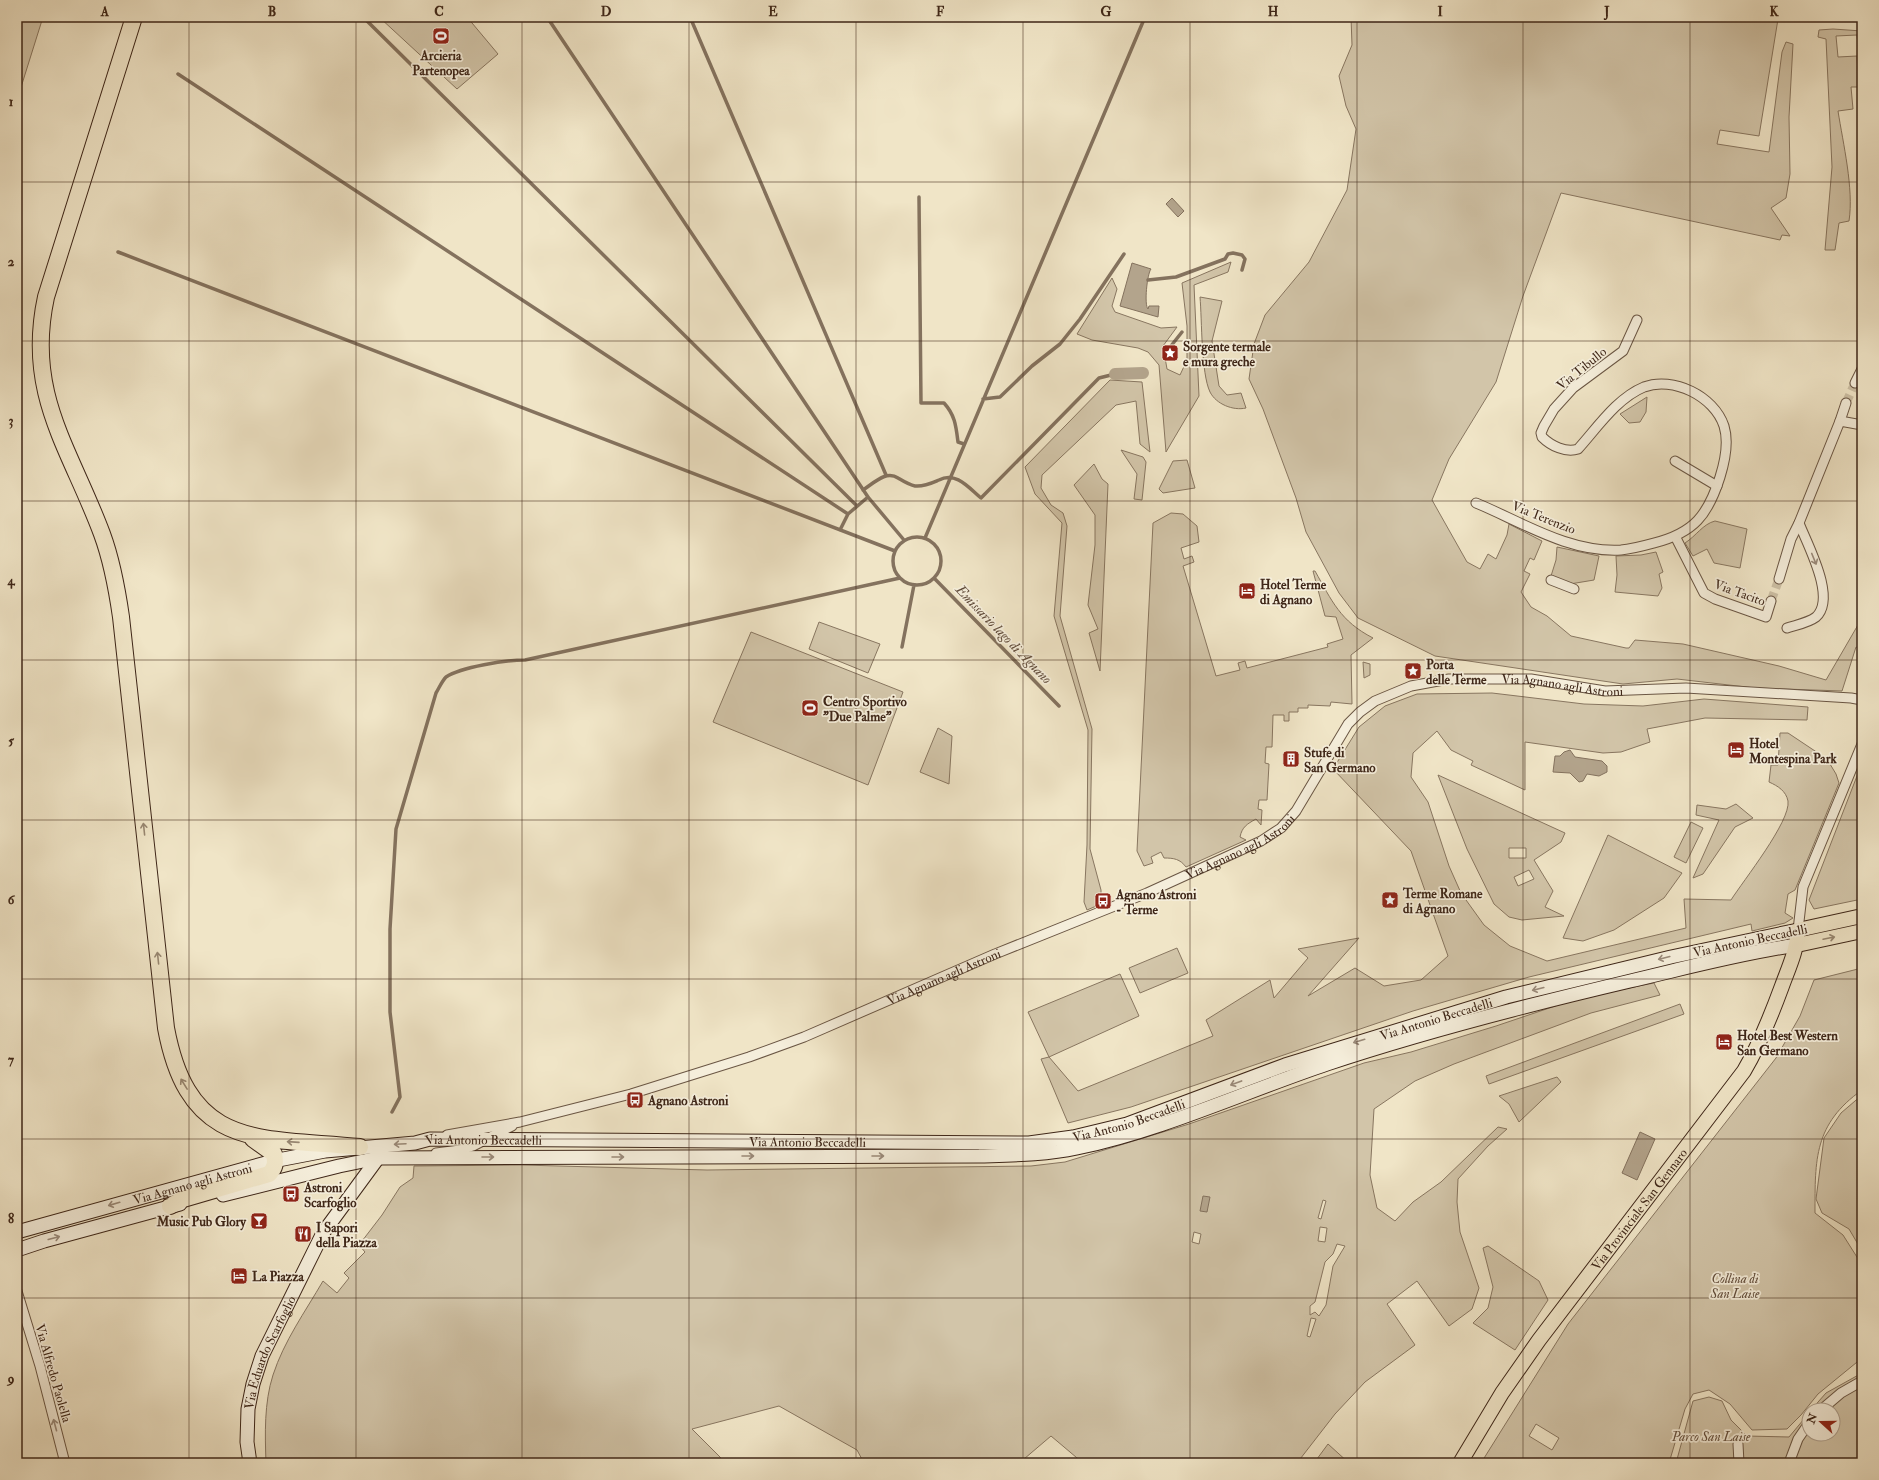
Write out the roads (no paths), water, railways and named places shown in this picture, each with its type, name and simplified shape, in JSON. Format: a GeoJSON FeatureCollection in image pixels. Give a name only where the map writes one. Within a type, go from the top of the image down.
{"type":"FeatureCollection","features":[{"type":"Feature","properties":{"kind":"highway"},"geometry":{"type":"LineString","coordinates":[[134,17],[46,297],[40,334],[41,364],[51,415],[102,535],[116,582],[166,1028],[170,1050],[182,1083],[202,1109],[222,1125],[246,1135],[270,1150],[274,1154],[276,1161],[273,1170],[269,1174],[183,1199],[170,1206]]}},
{"type":"Feature","properties":{"kind":"highway"},"geometry":{"type":"LineString","coordinates":[[246,1135],[283,1141],[372,1149]]}},
{"type":"Feature","properties":{"kind":"main road","name":"Via Antonio Beccadelli"},"geometry":{"type":"LineString","coordinates":[[372,1149],[415,1143],[430,1139],[1029,1143],[1073,1137],[1127,1124],[1285,1065],[1506,997],[1690,953],[1862,916]]}},
{"type":"Feature","properties":{"kind":"main road","name":"Via Provinciale San Gennaro"},"geometry":{"type":"LineString","coordinates":[[1460,1463],[1502,1393],[1539,1340],[1744,1071],[1761,1040],[1797,945],[1798,930]]}},
{"type":"Feature","properties":{"kind":"main road","name":"Via Antonio Beccadelli"},"geometry":{"type":"LineString","coordinates":[[372,1149],[421,1157],[979,1156],[1034,1154],[1062,1151],[1143,1130],[1326,1064],[1405,1040],[1556,998],[1759,951],[1797,945],[1862,931]]}},
{"type":"Feature","properties":{"kind":"main road"},"geometry":{"type":"LineString","coordinates":[[1690,953],[1692,967]]}},
{"type":"Feature","properties":{"kind":"main road","name":"Via Agnano agli Astroni"},"geometry":{"type":"LineString","coordinates":[[17,1232],[276,1161],[325,1151],[372,1149]]}},
{"type":"Feature","properties":{"kind":"main road","name":"Via Agnano agli Astroni"},"geometry":{"type":"LineString","coordinates":[[17,1250],[170,1206],[266,1185],[339,1166],[372,1149]]}},
{"type":"Feature","properties":{"kind":"main road","name":"Via Eduardo Scarfoglio"},"geometry":{"type":"LineString","coordinates":[[250,1463],[247,1442],[248,1409],[253,1384],[262,1356],[320,1239],[356,1188],[372,1149]]}},
{"type":"Feature","properties":{"kind":"main road"},"geometry":{"type":"LineString","coordinates":[[339,1166],[352,1171],[356,1177],[356,1188]]}},
{"type":"Feature","properties":{"kind":"street","name":"Via Tibullo"},"geometry":{"type":"LineString","coordinates":[[1636,320],[1622,351],[1573,388],[1554,409],[1541,433],[1542,437],[1564,450],[1571,452],[1578,449],[1610,412],[1626,399],[1644,388],[1671,384],[1690,390],[1703,399],[1720,417],[1724,426],[1726,448],[1717,486],[1707,508],[1699,520],[1676,538]]}},
{"type":"Feature","properties":{"kind":"street"},"geometry":{"type":"LineString","coordinates":[[1855,383],[1862,369]]}},
{"type":"Feature","properties":{"kind":"street","name":"Via Tacito"},"geometry":{"type":"LineString","coordinates":[[1779,579],[1791,539],[1799,523],[1846,403]]}},
{"type":"Feature","properties":{"kind":"street"},"geometry":{"type":"LineString","coordinates":[[1840,421],[1862,425]]}},
{"type":"Feature","properties":{"kind":"street"},"geometry":{"type":"LineString","coordinates":[[1675,460],[1717,486]]}},
{"type":"Feature","properties":{"kind":"street","name":"Via Terenzio"},"geometry":{"type":"LineString","coordinates":[[1476,503],[1541,533],[1568,543],[1592,548],[1621,550],[1676,538]]}},
{"type":"Feature","properties":{"kind":"street"},"geometry":{"type":"LineString","coordinates":[[1787,628],[1810,621],[1817,616],[1824,600],[1824,590],[1815,560],[1799,523]]}},
{"type":"Feature","properties":{"kind":"street","name":"Via Tacito"},"geometry":{"type":"LineString","coordinates":[[1676,538],[1704,593],[1715,599],[1766,617],[1771,601]]}},
{"type":"Feature","properties":{"kind":"street"},"geometry":{"type":"LineString","coordinates":[[1551,580],[1574,589]]}},
{"type":"Feature","properties":{"kind":"street","name":"Via Agnano agli Astroni"},"geometry":{"type":"LineString","coordinates":[[430,1139],[468,1130],[520,1122],[631,1094],[749,1057],[804,1037],[995,954],[1147,893],[1261,841],[1281,828],[1296,811],[1348,724],[1360,712],[1375,701],[1412,686],[1449,679],[1530,679],[1605,691],[1686,688],[1851,698],[1862,700]]}},
{"type":"Feature","properties":{"kind":"street"},"geometry":{"type":"LineString","coordinates":[[1798,930],[1803,887],[1862,744]]}},
{"type":"Feature","properties":{"kind":"street"},"geometry":{"type":"LineString","coordinates":[[421,1157],[433,1153],[460,1150],[473,1146],[520,1122]]}},
{"type":"Feature","properties":{"kind":"street","name":"Via Alfredo Paolella"},"geometry":{"type":"LineString","coordinates":[[17,1291],[40,1366],[65,1463]]}},
{"type":"Feature","properties":{"kind":"street"},"geometry":{"type":"LineString","coordinates":[[1830,1402],[1841,1393],[1862,1381]]}},
{"type":"Feature","properties":{"kind":"street"},"geometry":{"type":"LineString","coordinates":[[1789,1463],[1801,1435]]}},
{"type":"Feature","properties":{"kind":"street"},"geometry":{"type":"LineString","coordinates":[[1738,1444],[1739,1463]]}},
{"type":"Feature","properties":{"kind":"waterway"},"geometry":{"type":"LineString","coordinates":[[363,17],[856,505]]}},
{"type":"Feature","properties":{"kind":"waterway"},"geometry":{"type":"LineString","coordinates":[[547,17],[868,497],[904,540]]}},
{"type":"Feature","properties":{"kind":"waterway"},"geometry":{"type":"LineString","coordinates":[[690,17],[886,475]]}},
{"type":"Feature","properties":{"kind":"waterway"},"geometry":{"type":"LineString","coordinates":[[925,538],[1145,17]]}},
{"type":"Feature","properties":{"kind":"waterway"},"geometry":{"type":"LineString","coordinates":[[178,74],[848,514]]}},
{"type":"Feature","properties":{"kind":"waterway"},"geometry":{"type":"LineString","coordinates":[[919,197],[921,403],[944,403],[953,416],[958,442],[964,444]]}},
{"type":"Feature","properties":{"kind":"waterway"},"geometry":{"type":"LineString","coordinates":[[118,252],[895,551]]}},
{"type":"Feature","properties":{"kind":"waterway"},"geometry":{"type":"LineString","coordinates":[[1148,280],[1176,277],[1225,259],[1228,254],[1233,253],[1242,255],[1245,259],[1242,270]]}},
{"type":"Feature","properties":{"kind":"waterway"},"geometry":{"type":"LineString","coordinates":[[983,399],[1000,397],[1032,366],[1060,344],[1080,319],[1124,254]]}},
{"type":"Feature","properties":{"kind":"waterway"},"geometry":{"type":"LineString","coordinates":[[1167,351],[1182,332]]}},
{"type":"Feature","properties":{"kind":"waterway"},"geometry":{"type":"LineString","coordinates":[[1115,374],[1143,373]]}},
{"type":"Feature","properties":{"kind":"waterway"},"geometry":{"type":"LineString","coordinates":[[863,490],[885,476],[894,476],[915,486],[922,486],[945,478],[951,478],[962,482],[981,498],[1099,378],[1115,374]]}},
{"type":"Feature","properties":{"kind":"waterway"},"geometry":{"type":"LineString","coordinates":[[840,530],[848,514],[868,497]]}},
{"type":"Feature","properties":{"kind":"waterway"},"geometry":{"type":"LineString","coordinates":[[912,537],[922,537],[934,544],[941,556],[941,561],[941,566],[934,578],[922,585],[912,585],[904,581],[897,574],[893,566],[893,556],[897,548],[904,541],[912,537]]}},
{"type":"Feature","properties":{"kind":"waterway"},"geometry":{"type":"LineString","coordinates":[[392,1112],[400,1097],[390,1012],[390,929],[396,829],[436,693],[446,677],[453,673],[473,667],[507,661],[525,660],[900,578]]}},
{"type":"Feature","properties":{"kind":"waterway","name":"Emissario lago di Agnano"},"geometry":{"type":"LineString","coordinates":[[934,578],[1059,706]]}},
{"type":"Feature","properties":{"kind":"waterway"},"geometry":{"type":"LineString","coordinates":[[902,647],[914,585]]}},
{"type":"Feature","properties":{"kind":"tunnel"},"geometry":{"type":"LineString","coordinates":[[1846,403],[1855,383]]}},
{"type":"Feature","properties":{"kind":"tunnel"},"geometry":{"type":"LineString","coordinates":[[1771,601],[1779,579]]}},
{"type":"Feature","properties":{"kind":"place","name":"Arcieria Partenopea"},"geometry":{"type":"Point","coordinates":[441,36]}},
{"type":"Feature","properties":{"kind":"place","name":"Sorgente termale e mura greche"},"geometry":{"type":"Point","coordinates":[1170,353]}},
{"type":"Feature","properties":{"kind":"place","name":"Hotel Terme di Agnano"},"geometry":{"type":"Point","coordinates":[1247,591]}},
{"type":"Feature","properties":{"kind":"place","name":"Porta delle Terme"},"geometry":{"type":"Point","coordinates":[1413,671]}},
{"type":"Feature","properties":{"kind":"place","name":"Centro Sportivo \"Due Palme\""},"geometry":{"type":"Point","coordinates":[810,708]}},
{"type":"Feature","properties":{"kind":"place","name":"Hotel Montespina Park"},"geometry":{"type":"Point","coordinates":[1736,750]}},
{"type":"Feature","properties":{"kind":"place","name":"Stufe di San Germano"},"geometry":{"type":"Point","coordinates":[1291,759]}},
{"type":"Feature","properties":{"kind":"place","name":"Terme Romane di Agnano"},"geometry":{"type":"Point","coordinates":[1390,900]}},
{"type":"Feature","properties":{"kind":"place","name":"Agnano Astroni - Terme"},"geometry":{"type":"Point","coordinates":[1103,901]}},
{"type":"Feature","properties":{"kind":"place","name":"Hotel Best Western San Germano"},"geometry":{"type":"Point","coordinates":[1724,1042]}},
{"type":"Feature","properties":{"kind":"place","name":"Agnano Astroni"},"geometry":{"type":"Point","coordinates":[635,1100]}},
{"type":"Feature","properties":{"kind":"place","name":"Astroni Scarfoglio"},"geometry":{"type":"Point","coordinates":[291,1194]}},
{"type":"Feature","properties":{"kind":"place","name":"Music Pub Glory"},"geometry":{"type":"Point","coordinates":[259,1221]}},
{"type":"Feature","properties":{"kind":"place","name":"I Sapori della Piazza"},"geometry":{"type":"Point","coordinates":[303,1234]}},
{"type":"Feature","properties":{"kind":"place","name":"La Piazza"},"geometry":{"type":"Point","coordinates":[239,1276]}},
{"type":"Feature","properties":{"kind":"park label","name":"Collina di San Laise"},"geometry":{"type":"Point","coordinates":[1735,1286]}},
{"type":"Feature","properties":{"kind":"park label","name":"Parco San Laise"},"geometry":{"type":"Point","coordinates":[1711,1436]}}]}
